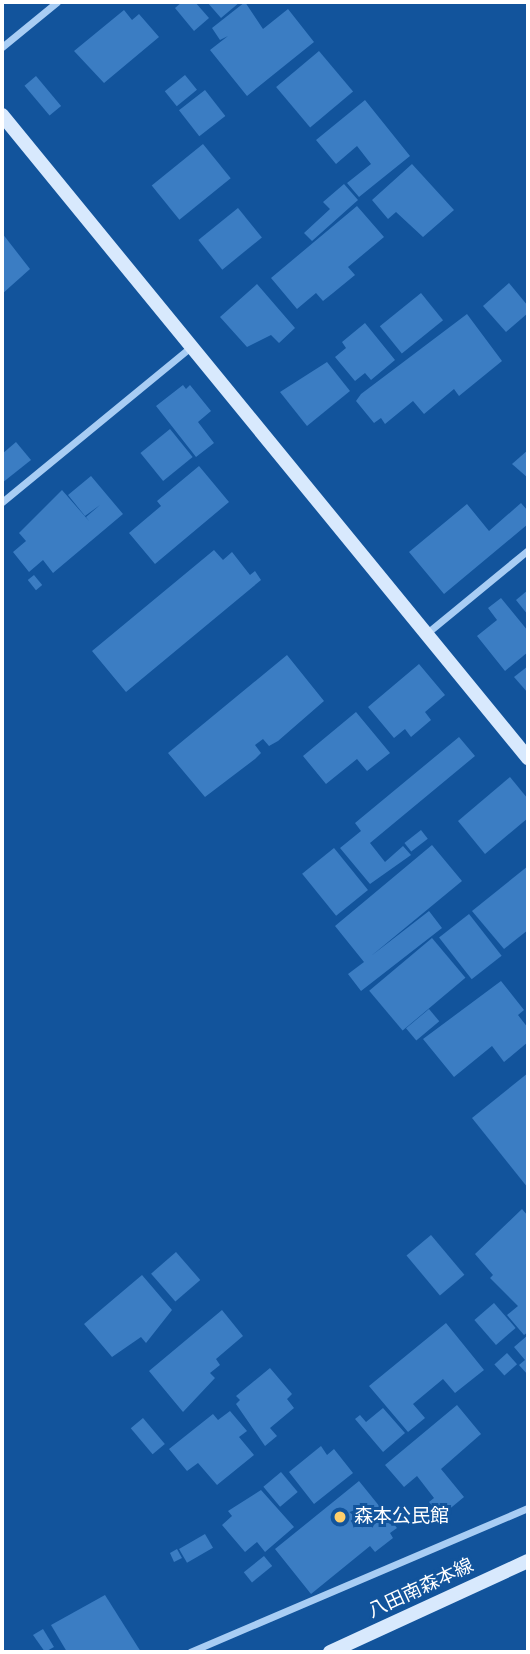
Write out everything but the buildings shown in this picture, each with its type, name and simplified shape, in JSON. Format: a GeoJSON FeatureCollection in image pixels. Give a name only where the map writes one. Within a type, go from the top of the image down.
{"type":"FeatureCollection","features":[{"type":"Feature","properties":{"kind":"street"},"geometry":{"type":"LineString","coordinates":[[2,47],[57,2]]}},
{"type":"Feature","properties":{"kind":"street"},"geometry":{"type":"LineString","coordinates":[[2,115],[528,758]]}},
{"type":"Feature","properties":{"kind":"street"},"geometry":{"type":"LineString","coordinates":[[2,502],[192,346]]}},
{"type":"Feature","properties":{"kind":"street"},"geometry":{"type":"LineString","coordinates":[[426,634],[528,550]]}},
{"type":"Feature","properties":{"kind":"street"},"geometry":{"type":"LineString","coordinates":[[190,1652],[528,1508]]}},
{"type":"Feature","properties":{"kind":"street","name":"八田南森本線"},"geometry":{"type":"LineString","coordinates":[[330,1652],[528,1561]]}},
{"type":"Feature","properties":{"kind":"place","name":"森本公民館"},"geometry":{"type":"Point","coordinates":[340,1517]}}]}
